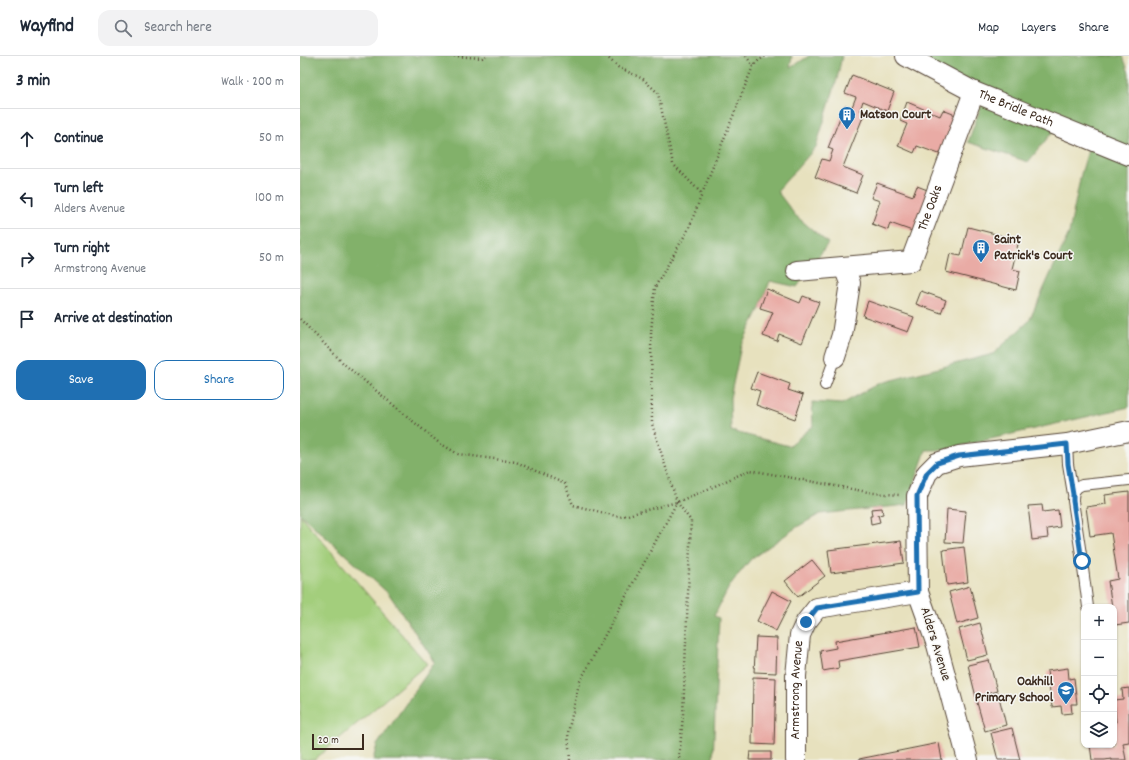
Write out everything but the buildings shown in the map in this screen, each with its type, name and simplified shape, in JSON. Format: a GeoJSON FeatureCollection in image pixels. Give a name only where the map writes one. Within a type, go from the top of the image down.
{"type":"FeatureCollection","features":[{"type":"Feature","properties":{"kind":"street","name":"The Bridle Path"},"geometry":{"type":"LineString","coordinates":[[906,56],[974,92],[1129,155]]}},
{"type":"Feature","properties":{"kind":"street","name":"The Oaks"},"geometry":{"type":"LineString","coordinates":[[797,271],[911,261],[974,92]]}},
{"type":"Feature","properties":{"kind":"street"},"geometry":{"type":"LineString","coordinates":[[835,357],[846,316],[850,283],[844,267]]}},
{"type":"Feature","properties":{"kind":"street","name":"Alders Avenue"},"geometry":{"type":"LineString","coordinates":[[968,760],[937,645],[918,592],[917,496],[927,473],[937,463],[959,456],[1067,444],[1129,431]]}},
{"type":"Feature","properties":{"kind":"street","name":"Armstrong Avenue"},"geometry":{"type":"LineString","coordinates":[[796,760],[796,676],[800,635],[806,622],[817,608],[918,592]]}},
{"type":"Feature","properties":{"kind":"lane"},"geometry":{"type":"LineString","coordinates":[[825,384],[835,357]]}},
{"type":"Feature","properties":{"kind":"lane"},"geometry":{"type":"LineString","coordinates":[[1067,444],[1068,464],[1082,555],[1088,604]]}},
{"type":"Feature","properties":{"kind":"lane"},"geometry":{"type":"LineString","coordinates":[[1073,494],[1074,490],[1082,485],[1129,480]]}},
{"type":"Feature","properties":{"kind":"path"},"geometry":{"type":"LineString","coordinates":[[454,56],[482,58],[486,56]]}},
{"type":"Feature","properties":{"kind":"path"},"geometry":{"type":"LineString","coordinates":[[606,56],[618,67],[643,79],[658,93],[673,164],[702,194]]}},
{"type":"Feature","properties":{"kind":"path"},"geometry":{"type":"LineString","coordinates":[[746,56],[753,66]]}},
{"type":"Feature","properties":{"kind":"path"},"geometry":{"type":"LineString","coordinates":[[679,760],[683,715],[691,521],[677,502],[652,424],[651,333],[655,287],[689,228],[753,66],[766,56]]}},
{"type":"Feature","properties":{"kind":"path"},"geometry":{"type":"LineString","coordinates":[[300,319],[344,364],[438,442],[458,454],[516,462],[565,484],[573,505],[620,517],[677,502],[750,470],[873,493],[917,496]]}},
{"type":"Feature","properties":{"kind":"path"},"geometry":{"type":"LineString","coordinates":[[570,760],[568,733],[579,683],[677,502]]}},
{"type":"Feature","properties":{"kind":"green space"},"geometry":{"type":"Polygon","coordinates":[[[300,56],[792,56],[790,68],[809,56],[842,56],[837,79],[816,147],[777,191],[795,215],[828,243],[797,287],[770,281],[760,308],[741,346],[730,398],[731,431],[789,446],[813,426],[812,402],[842,404],[880,383],[993,354],[1029,321],[1069,233],[1081,174],[1089,147],[1063,119],[1028,162],[968,142],[983,101],[897,56],[1123,56],[1129,73],[1129,407],[943,450],[926,450],[907,505],[820,514],[797,527],[751,559],[730,585],[714,616],[719,618],[713,760],[373,760],[377,745],[435,662],[389,594],[300,514],[300,56]]]}},
{"type":"Feature","properties":{"kind":"green space"},"geometry":{"type":"Polygon","coordinates":[[[300,515],[427,664],[314,760],[300,760],[300,515]]]}},
{"type":"Feature","properties":{"kind":"place","name":"Matson Court"},"geometry":{"type":"Point","coordinates":[847,130]}},
{"type":"Feature","properties":{"kind":"place","name":"Saint Patrick's Court"},"geometry":{"type":"Point","coordinates":[981,263]}},
{"type":"Feature","properties":{"kind":"place","name":"Oakhill Primary School"},"geometry":{"type":"Point","coordinates":[1066,705]}},
{"type":"Feature","properties":{"kind":"route"},"geometry":{"type":"LineString","coordinates":[[806,622],[817,608],[918,592],[917,496],[927,473],[937,463],[959,456],[1067,444],[1068,464],[1082,561]]}}]}
